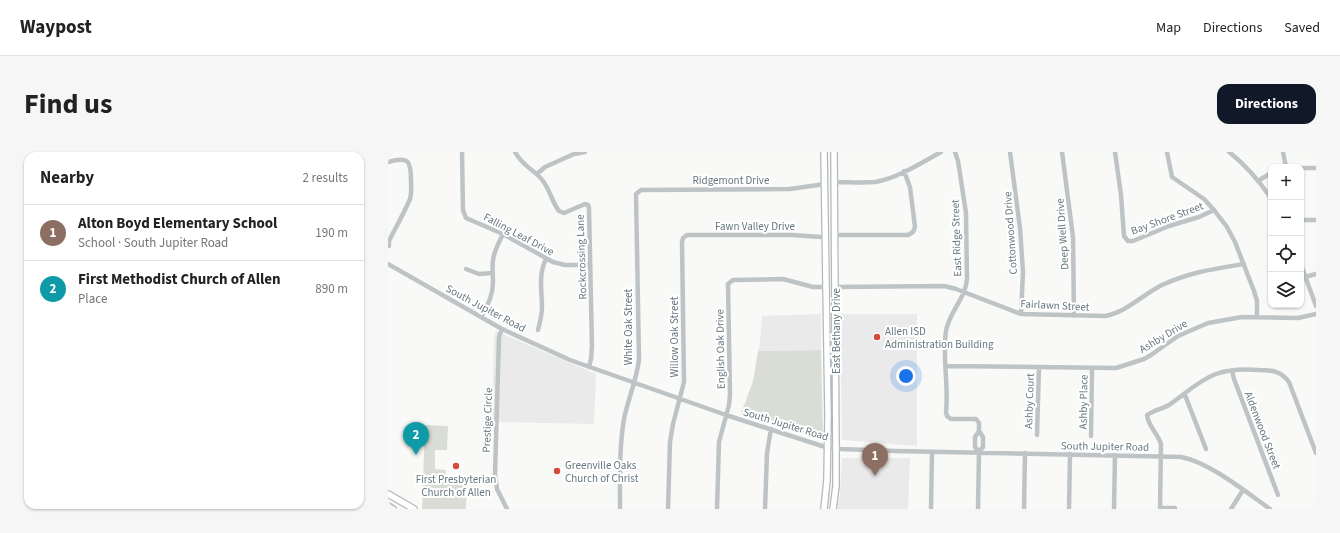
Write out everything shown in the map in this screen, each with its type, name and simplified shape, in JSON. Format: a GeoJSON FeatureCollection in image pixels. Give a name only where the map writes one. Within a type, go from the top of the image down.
{"type":"FeatureCollection","features":[{"type":"Feature","properties":{"kind":"main road","name":"East Bethany Drive"},"geometry":{"type":"LineString","coordinates":[[824,152],[827,446],[824,509]]}},
{"type":"Feature","properties":{"kind":"main road","name":"East Bethany Drive"},"geometry":{"type":"LineString","coordinates":[[833,509],[836,486],[834,152]]}},
{"type":"Feature","properties":{"kind":"main road"},"geometry":{"type":"LineString","coordinates":[[825,184],[834,182]]}},
{"type":"Feature","properties":{"kind":"main road"},"geometry":{"type":"LineString","coordinates":[[825,236],[835,235]]}},
{"type":"Feature","properties":{"kind":"main road"},"geometry":{"type":"LineString","coordinates":[[826,287],[835,287]]}},
{"type":"Feature","properties":{"kind":"main road"},"geometry":{"type":"LineString","coordinates":[[826,365],[836,365]]}},
{"type":"Feature","properties":{"kind":"main road"},"geometry":{"type":"LineString","coordinates":[[388,494],[414,509]]}},
{"type":"Feature","properties":{"kind":"main road"},"geometry":{"type":"LineString","coordinates":[[388,506],[394,509]]}},
{"type":"Feature","properties":{"kind":"street","name":"Falling Leaf Drive"},"geometry":{"type":"LineString","coordinates":[[462,152],[464,216],[503,234],[546,260],[565,265],[590,264]]}},
{"type":"Feature","properties":{"kind":"street","name":"Rockcrossing Lane"},"geometry":{"type":"LineString","coordinates":[[515,152],[525,166],[537,174],[546,186],[559,212],[564,213],[583,204],[588,205],[592,347],[589,367]]}},
{"type":"Feature","properties":{"kind":"street"},"geometry":{"type":"LineString","coordinates":[[537,174],[545,167],[574,154],[586,152]]}},
{"type":"Feature","properties":{"kind":"street"},"geometry":{"type":"LineString","coordinates":[[834,182],[878,181],[904,171],[941,152]]}},
{"type":"Feature","properties":{"kind":"street","name":"East Ridge Street"},"geometry":{"type":"LineString","coordinates":[[955,152],[958,161],[966,213],[967,279],[964,292],[948,325],[946,339],[946,412],[947,416],[951,419],[976,419],[979,423],[979,431]]}},
{"type":"Feature","properties":{"kind":"street","name":"Cottonwood Drive"},"geometry":{"type":"LineString","coordinates":[[1010,152],[1015,181],[1023,272],[1021,314]]}},
{"type":"Feature","properties":{"kind":"street","name":"Deep Well Drive"},"geometry":{"type":"LineString","coordinates":[[1062,152],[1072,237],[1074,316]]}},
{"type":"Feature","properties":{"kind":"street","name":"Bay Shore Street"},"geometry":{"type":"LineString","coordinates":[[1115,152],[1121,195],[1124,236],[1128,241],[1133,241],[1214,210]]}},
{"type":"Feature","properties":{"kind":"street"},"geometry":{"type":"LineString","coordinates":[[1167,152],[1172,177],[1199,195],[1214,210],[1231,234],[1256,296],[1257,317]]}},
{"type":"Feature","properties":{"kind":"street"},"geometry":{"type":"LineString","coordinates":[[1229,152],[1258,180],[1268,194]]}},
{"type":"Feature","properties":{"kind":"street"},"geometry":{"type":"LineString","coordinates":[[1283,152],[1285,164]]}},
{"type":"Feature","properties":{"kind":"street"},"geometry":{"type":"LineString","coordinates":[[388,162],[404,161],[409,163],[411,167],[411,194],[389,241],[389,246]]}},
{"type":"Feature","properties":{"kind":"street"},"geometry":{"type":"LineString","coordinates":[[1304,168],[1316,168]]}},
{"type":"Feature","properties":{"kind":"street"},"geometry":{"type":"LineString","coordinates":[[835,235],[908,234],[913,232],[915,228],[910,187],[904,171]]}},
{"type":"Feature","properties":{"kind":"street"},"geometry":{"type":"LineString","coordinates":[[1258,180],[1268,175]]}},
{"type":"Feature","properties":{"kind":"street","name":"Ridgemont Drive"},"geometry":{"type":"LineString","coordinates":[[637,192],[641,190],[790,189],[825,184]]}},
{"type":"Feature","properties":{"kind":"street","name":"White Oak Street"},"geometry":{"type":"LineString","coordinates":[[620,509],[622,433],[626,409],[637,370],[638,359],[635,198],[637,192]]}},
{"type":"Feature","properties":{"kind":"street"},"geometry":{"type":"LineString","coordinates":[[1304,220],[1316,220]]}},
{"type":"Feature","properties":{"kind":"street"},"geometry":{"type":"LineString","coordinates":[[481,317],[486,310],[491,296],[493,258],[503,234]]}},
{"type":"Feature","properties":{"kind":"street","name":"Fawn Valley Drive"},"geometry":{"type":"LineString","coordinates":[[684,237],[687,235],[758,234],[817,237],[825,236]]}},
{"type":"Feature","properties":{"kind":"street","name":"Willow Oak Street"},"geometry":{"type":"LineString","coordinates":[[668,509],[672,424],[683,387],[684,374],[682,242],[684,237]]}},
{"type":"Feature","properties":{"kind":"street"},"geometry":{"type":"LineString","coordinates":[[538,330],[542,307],[541,276],[546,260]]}},
{"type":"Feature","properties":{"kind":"street","name":"South Jupiter Road"},"geometry":{"type":"LineString","coordinates":[[388,264],[502,329],[570,360],[726,415],[827,446],[836,448],[932,452],[1181,457],[1194,460],[1208,467],[1270,509]]}},
{"type":"Feature","properties":{"kind":"street","name":"Fairlawn Street"},"geometry":{"type":"LineString","coordinates":[[835,287],[944,286],[1021,314],[1105,316],[1115,314],[1154,290],[1183,277],[1201,271],[1244,264]]}},
{"type":"Feature","properties":{"kind":"street"},"geometry":{"type":"LineString","coordinates":[[466,269],[479,274],[493,273]]}},
{"type":"Feature","properties":{"kind":"street"},"geometry":{"type":"LineString","coordinates":[[1304,272],[1316,306]]}},
{"type":"Feature","properties":{"kind":"street"},"geometry":{"type":"LineString","coordinates":[[1306,277],[1316,274]]}},
{"type":"Feature","properties":{"kind":"street","name":"English Oak Drive"},"geometry":{"type":"LineString","coordinates":[[717,509],[719,442],[730,395],[727,287],[729,282],[736,279],[783,279],[813,287],[826,287]]}},
{"type":"Feature","properties":{"kind":"street","name":"Ashby Drive"},"geometry":{"type":"LineString","coordinates":[[946,366],[1116,368],[1151,355],[1178,336],[1208,323],[1233,318],[1298,318],[1316,314]]}},
{"type":"Feature","properties":{"kind":"street","name":"Prestige Circle"},"geometry":{"type":"LineString","coordinates":[[502,329],[499,342],[495,478],[499,494],[507,509]]}},
{"type":"Feature","properties":{"kind":"street","name":"Ashby Court"},"geometry":{"type":"LineString","coordinates":[[1037,435],[1038,367]]}},
{"type":"Feature","properties":{"kind":"street","name":"Ashby Place"},"geometry":{"type":"LineString","coordinates":[[1091,436],[1092,368]]}},
{"type":"Feature","properties":{"kind":"street"},"geometry":{"type":"LineString","coordinates":[[1175,508],[1160,508],[1161,444],[1159,438],[1148,422],[1147,415],[1167,406],[1185,395],[1200,383],[1216,374],[1242,369],[1272,370],[1284,376],[1289,382],[1316,453]]}},
{"type":"Feature","properties":{"kind":"street","name":"Aldenwood Street"},"geometry":{"type":"LineString","coordinates":[[1232,371],[1278,496]]}},
{"type":"Feature","properties":{"kind":"street"},"geometry":{"type":"LineString","coordinates":[[1185,395],[1206,449]]}},
{"type":"Feature","properties":{"kind":"street"},"geometry":{"type":"LineString","coordinates":[[764,509],[767,453],[772,429]]}},
{"type":"Feature","properties":{"kind":"street"},"geometry":{"type":"LineString","coordinates":[[978,509],[979,452],[983,447],[983,437],[979,431],[974,437],[974,447],[979,452]]}},
{"type":"Feature","properties":{"kind":"street"},"geometry":{"type":"LineString","coordinates":[[931,509],[932,452]]}},
{"type":"Feature","properties":{"kind":"street"},"geometry":{"type":"LineString","coordinates":[[1024,509],[1025,453]]}},
{"type":"Feature","properties":{"kind":"street"},"geometry":{"type":"LineString","coordinates":[[1069,509],[1070,454]]}},
{"type":"Feature","properties":{"kind":"street"},"geometry":{"type":"LineString","coordinates":[[1114,509],[1115,455]]}},
{"type":"Feature","properties":{"kind":"street"},"geometry":{"type":"LineString","coordinates":[[1231,509],[1244,490]]}},
{"type":"Feature","properties":{"kind":"shaded area"},"geometry":{"type":"Polygon","coordinates":[[[821,314],[821,350],[758,351],[762,316],[821,314]]]}},
{"type":"Feature","properties":{"kind":"shaded area"},"geometry":{"type":"Polygon","coordinates":[[[840,314],[917,314],[917,446],[842,440],[840,314]]]}},
{"type":"Feature","properties":{"kind":"shaded area"},"geometry":{"type":"Polygon","coordinates":[[[496,331],[596,374],[594,424],[492,422],[494,338],[496,331]]]}},
{"type":"Feature","properties":{"kind":"shaded area"},"geometry":{"type":"Polygon","coordinates":[[[821,350],[823,436],[821,438],[741,414],[753,381],[758,351],[821,350]]]}},
{"type":"Feature","properties":{"kind":"shaded area"},"geometry":{"type":"Polygon","coordinates":[[[425,425],[448,426],[447,450],[435,450],[435,469],[446,470],[445,479],[467,480],[466,509],[422,509],[425,425]]]}},
{"type":"Feature","properties":{"kind":"shaded area"},"geometry":{"type":"Polygon","coordinates":[[[842,458],[910,458],[908,509],[837,509],[840,494],[842,458]]]}},
{"type":"Feature","properties":{"kind":"place","name":"Allen ISD Administration Building"},"geometry":{"type":"Point","coordinates":[877,337]}},
{"type":"Feature","properties":{"kind":"place","name":"First Methodist Church of Allen"},"geometry":{"type":"Point","coordinates":[416,455]}},
{"type":"Feature","properties":{"kind":"place","name":"First Presbyterian Church of Allen"},"geometry":{"type":"Point","coordinates":[456,466]}},
{"type":"Feature","properties":{"kind":"place","name":"Greenville Oaks Church of Christ"},"geometry":{"type":"Point","coordinates":[557,471]}},
{"type":"Feature","properties":{"kind":"place","name":"Alton Boyd Elementary School"},"geometry":{"type":"Point","coordinates":[875,476]}}]}
